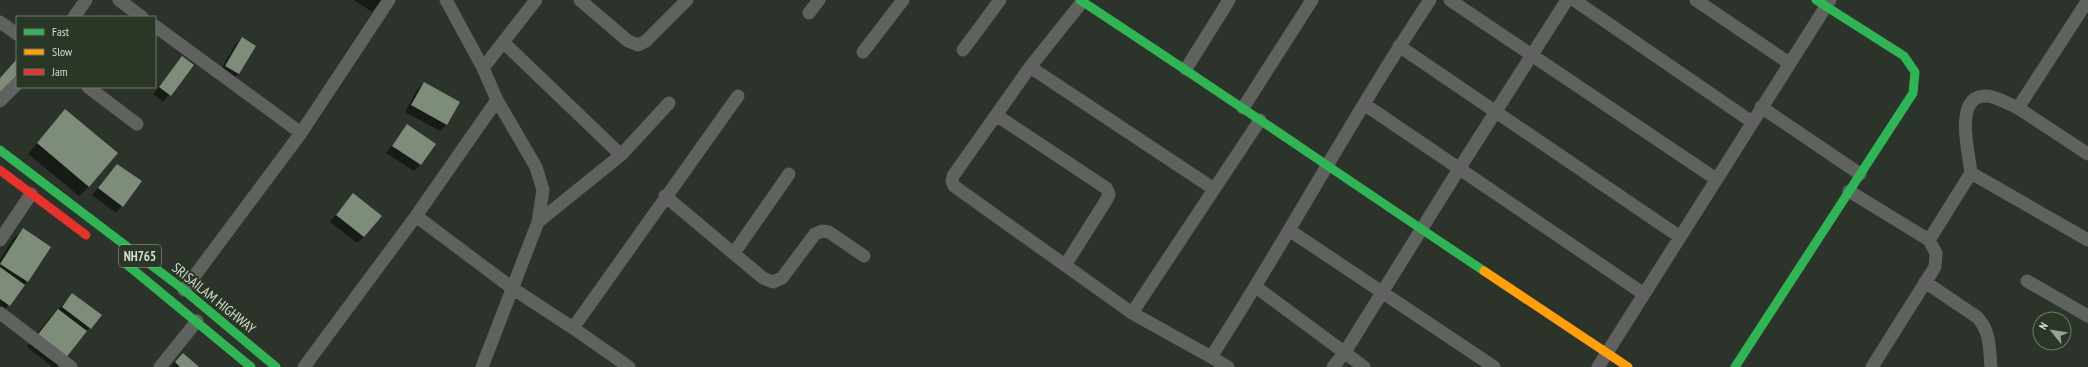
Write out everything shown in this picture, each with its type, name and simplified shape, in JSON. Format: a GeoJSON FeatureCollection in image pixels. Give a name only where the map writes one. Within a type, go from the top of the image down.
{"type":"FeatureCollection","features":[{"type":"Feature","properties":{"kind":"main road"},"geometry":{"type":"LineString","coordinates":[[1082,1],[1186,69],[1326,166],[1628,367]]}},
{"type":"Feature","properties":{"kind":"main road"},"geometry":{"type":"LineString","coordinates":[[1735,367],[1913,93],[1915,72],[1904,56],[1824,2]]}},
{"type":"Feature","properties":{"kind":"main road","name":"SRISAILAM HIGHWAY"},"geometry":{"type":"LineString","coordinates":[[0,150],[184,290],[276,367]]}},
{"type":"Feature","properties":{"kind":"main road"},"geometry":{"type":"LineString","coordinates":[[0,170],[92,239]]}},
{"type":"Feature","properties":{"kind":"main road","name":"SRISAILAM HIGHWAY"},"geometry":{"type":"LineString","coordinates":[[116,257],[197,321],[251,367]]}},
{"type":"Feature","properties":{"kind":"street"},"geometry":{"type":"LineString","coordinates":[[75,16],[86,0]]}},
{"type":"Feature","properties":{"kind":"street"},"geometry":{"type":"LineString","coordinates":[[119,0],[141,16]]}},
{"type":"Feature","properties":{"kind":"street"},"geometry":{"type":"LineString","coordinates":[[184,290],[301,133],[389,0]]}},
{"type":"Feature","properties":{"kind":"street"},"geometry":{"type":"LineString","coordinates":[[446,0],[483,68],[497,100],[536,167],[543,190],[538,222],[482,367]]}},
{"type":"Feature","properties":{"kind":"street"},"geometry":{"type":"LineString","coordinates":[[483,68],[536,0]]}},
{"type":"Feature","properties":{"kind":"street"},"geometry":{"type":"LineString","coordinates":[[580,0],[628,41],[638,45],[646,41],[687,0]]}},
{"type":"Feature","properties":{"kind":"street"},"geometry":{"type":"LineString","coordinates":[[809,13],[819,0]]}},
{"type":"Feature","properties":{"kind":"street"},"geometry":{"type":"LineString","coordinates":[[863,52],[904,0]]}},
{"type":"Feature","properties":{"kind":"street"},"geometry":{"type":"LineString","coordinates":[[963,50],[1000,0]]}},
{"type":"Feature","properties":{"kind":"street"},"geometry":{"type":"LineString","coordinates":[[1186,69],[1229,0]]}},
{"type":"Feature","properties":{"kind":"street"},"geometry":{"type":"LineString","coordinates":[[1243,108],[1312,0]]}},
{"type":"Feature","properties":{"kind":"street"},"geometry":{"type":"LineString","coordinates":[[1211,357],[1256,287],[1326,166],[1399,46],[1430,0]]}},
{"type":"Feature","properties":{"kind":"street"},"geometry":{"type":"LineString","coordinates":[[1450,0],[1716,179]]}},
{"type":"Feature","properties":{"kind":"street"},"geometry":{"type":"LineString","coordinates":[[1333,367],[1345,352],[1459,168],[1567,0]]}},
{"type":"Feature","properties":{"kind":"street"},"geometry":{"type":"LineString","coordinates":[[1574,0],[1752,122]]}},
{"type":"Feature","properties":{"kind":"street"},"geometry":{"type":"LineString","coordinates":[[1696,0],[1789,64]]}},
{"type":"Feature","properties":{"kind":"street"},"geometry":{"type":"LineString","coordinates":[[2018,108],[2088,0]]}},
{"type":"Feature","properties":{"kind":"street"},"geometry":{"type":"LineString","coordinates":[[1082,1],[1030,67],[953,176],[952,181],[954,186],[1066,264],[1132,313],[1228,367]]}},
{"type":"Feature","properties":{"kind":"street"},"geometry":{"type":"LineString","coordinates":[[1598,367],[1789,64],[1824,2]]}},
{"type":"Feature","properties":{"kind":"street"},"geometry":{"type":"LineString","coordinates":[[0,22],[16,33]]}},
{"type":"Feature","properties":{"kind":"street"},"geometry":{"type":"LineString","coordinates":[[156,27],[301,133]]}},
{"type":"Feature","properties":{"kind":"street"},"geometry":{"type":"LineString","coordinates":[[503,42],[621,155]]}},
{"type":"Feature","properties":{"kind":"street"},"geometry":{"type":"LineString","coordinates":[[1399,46],[1680,237]]}},
{"type":"Feature","properties":{"kind":"street"},"geometry":{"type":"LineString","coordinates":[[1030,67],[1214,188]]}},
{"type":"Feature","properties":{"kind":"street"},"geometry":{"type":"LineString","coordinates":[[0,101],[16,85]]}},
{"type":"Feature","properties":{"kind":"street"},"geometry":{"type":"LineString","coordinates":[[89,88],[137,124]]}},
{"type":"Feature","properties":{"kind":"street"},"geometry":{"type":"LineString","coordinates":[[573,328],[665,196],[738,96]]}},
{"type":"Feature","properties":{"kind":"street"},"geometry":{"type":"LineString","coordinates":[[1929,240],[1971,173],[1964,117],[1969,105],[1976,98],[1987,96],[2018,108],[2088,154]]}},
{"type":"Feature","properties":{"kind":"street"},"geometry":{"type":"LineString","coordinates":[[304,367],[416,216],[497,100]]}},
{"type":"Feature","properties":{"kind":"street"},"geometry":{"type":"LineString","coordinates":[[538,222],[621,155],[669,103]]}},
{"type":"Feature","properties":{"kind":"street"},"geometry":{"type":"LineString","coordinates":[[1364,104],[1644,294]]}},
{"type":"Feature","properties":{"kind":"street"},"geometry":{"type":"LineString","coordinates":[[1762,107],[1860,174]]}},
{"type":"Feature","properties":{"kind":"street"},"geometry":{"type":"LineString","coordinates":[[996,115],[1106,188],[1109,194],[1108,199],[1066,264]]}},
{"type":"Feature","properties":{"kind":"street"},"geometry":{"type":"LineString","coordinates":[[1132,313],[1260,120]]}},
{"type":"Feature","properties":{"kind":"street"},"geometry":{"type":"LineString","coordinates":[[1971,173],[2088,240]]}},
{"type":"Feature","properties":{"kind":"street"},"geometry":{"type":"LineString","coordinates":[[734,253],[788,174]]}},
{"type":"Feature","properties":{"kind":"street"},"geometry":{"type":"LineString","coordinates":[[1849,191],[1929,240],[1936,253],[1935,267],[1872,367]]}},
{"type":"Feature","properties":{"kind":"street"},"geometry":{"type":"LineString","coordinates":[[0,240],[31,194]]}},
{"type":"Feature","properties":{"kind":"street"},"geometry":{"type":"LineString","coordinates":[[665,196],[763,278],[773,282],[782,278],[815,234],[822,231],[829,232],[864,256]]}},
{"type":"Feature","properties":{"kind":"street"},"geometry":{"type":"LineString","coordinates":[[416,216],[512,288],[629,367]]}},
{"type":"Feature","properties":{"kind":"street"},"geometry":{"type":"LineString","coordinates":[[1289,230],[1494,367]]}},
{"type":"Feature","properties":{"kind":"street"},"geometry":{"type":"LineString","coordinates":[[2027,281],[2088,316]]}},
{"type":"Feature","properties":{"kind":"street"},"geometry":{"type":"LineString","coordinates":[[1925,282],[1977,317],[1984,324],[1988,332],[1991,367]]}},
{"type":"Feature","properties":{"kind":"street"},"geometry":{"type":"LineString","coordinates":[[1256,287],[1364,367]]}},
{"type":"Feature","properties":{"kind":"street"},"geometry":{"type":"LineString","coordinates":[[0,313],[71,367]]}},
{"type":"Feature","properties":{"kind":"street"},"geometry":{"type":"LineString","coordinates":[[160,367],[197,321]]}},
{"type":"Feature","properties":{"kind":"building"},"geometry":{"type":"Polygon","coordinates":[[[242,37],[256,46],[239,74],[225,66],[242,37]]]}},
{"type":"Feature","properties":{"kind":"building"},"geometry":{"type":"Polygon","coordinates":[[[182,56],[194,65],[171,96],[159,87],[182,56]]]}},
{"type":"Feature","properties":{"kind":"building"},"geometry":{"type":"Polygon","coordinates":[[[16,60],[16,76],[0,94],[0,78],[16,60]]]}},
{"type":"Feature","properties":{"kind":"building"},"geometry":{"type":"Polygon","coordinates":[[[424,82],[460,102],[447,125],[411,105],[424,82]]]}},
{"type":"Feature","properties":{"kind":"building"},"geometry":{"type":"Polygon","coordinates":[[[65,109],[118,153],[89,187],[37,143],[65,109]]]}},
{"type":"Feature","properties":{"kind":"building"},"geometry":{"type":"Polygon","coordinates":[[[407,124],[436,144],[421,165],[392,146],[407,124]]]}},
{"type":"Feature","properties":{"kind":"building"},"geometry":{"type":"Polygon","coordinates":[[[117,164],[142,181],[123,207],[98,188],[117,164]]]}},
{"type":"Feature","properties":{"kind":"building"},"geometry":{"type":"Polygon","coordinates":[[[353,193],[382,216],[364,237],[336,215],[353,193]]]}},
{"type":"Feature","properties":{"kind":"building"},"geometry":{"type":"Polygon","coordinates":[[[23,228],[51,247],[28,282],[0,264],[23,228]]]}},
{"type":"Feature","properties":{"kind":"building"},"geometry":{"type":"Polygon","coordinates":[[[0,267],[25,285],[10,306],[0,299],[0,267]]]}},
{"type":"Feature","properties":{"kind":"building"},"geometry":{"type":"Polygon","coordinates":[[[72,293],[102,315],[91,329],[62,307],[72,293]]]}},
{"type":"Feature","properties":{"kind":"building"},"geometry":{"type":"Polygon","coordinates":[[[58,309],[87,331],[65,359],[36,337],[58,309]]]}},
{"type":"Feature","properties":{"kind":"building"},"geometry":{"type":"Polygon","coordinates":[[[183,353],[199,367],[180,367],[175,362],[183,353]]]}},
{"type":"Feature","properties":{"kind":"traffic: fast"},"geometry":{"type":"LineString","coordinates":[[1080,0],[1484,271]]}},
{"type":"Feature","properties":{"kind":"traffic: fast"},"geometry":{"type":"LineString","coordinates":[[1735,367],[1913,93],[1915,72],[1904,56],[1816,0]]}},
{"type":"Feature","properties":{"kind":"traffic: fast"},"geometry":{"type":"LineString","coordinates":[[0,150],[184,290],[276,367]]}},
{"type":"Feature","properties":{"kind":"traffic: fast"},"geometry":{"type":"LineString","coordinates":[[125,263],[251,367]]}},
{"type":"Feature","properties":{"kind":"traffic: slow"},"geometry":{"type":"LineString","coordinates":[[1484,271],[1628,367]]}},
{"type":"Feature","properties":{"kind":"traffic: jam"},"geometry":{"type":"LineString","coordinates":[[0,170],[86,235]]}}]}
